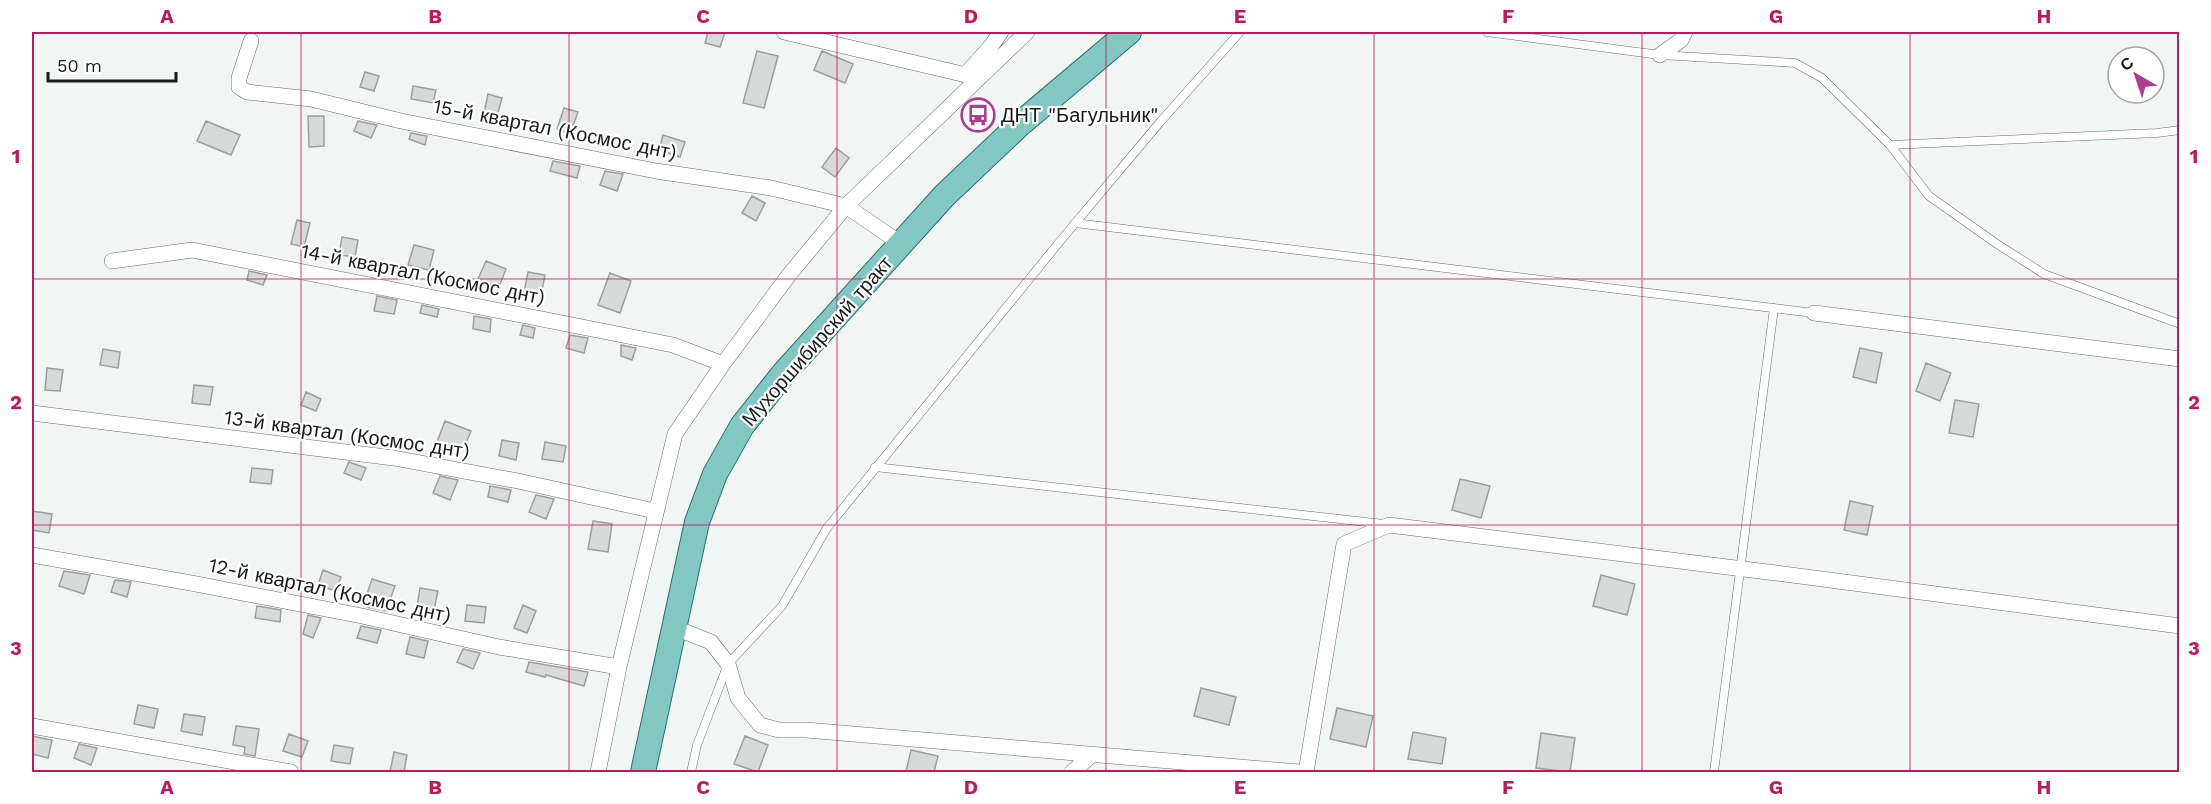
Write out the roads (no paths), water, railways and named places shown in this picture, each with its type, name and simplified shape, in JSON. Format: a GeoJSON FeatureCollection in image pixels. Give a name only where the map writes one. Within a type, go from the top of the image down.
{"type":"FeatureCollection","features":[{"type":"Feature","properties":{"kind":"main road","name":"Мухоршибирский тракт"},"geometry":{"type":"LineString","coordinates":[[643,772],[697,522],[715,474],[742,426],[784,373],[900,243],[978,162],[1129,32]]}},
{"type":"Feature","properties":{"kind":"street"},"geometry":{"type":"LineString","coordinates":[[784,32],[972,77]]}},
{"type":"Feature","properties":{"kind":"street"},"geometry":{"type":"LineString","coordinates":[[972,77],[1001,32]]}},
{"type":"Feature","properties":{"kind":"street"},"geometry":{"type":"LineString","coordinates":[[598,772],[619,668],[675,434],[789,275],[846,206],[972,77],[1027,32]]}},
{"type":"Feature","properties":{"kind":"street"},"geometry":{"type":"LineString","coordinates":[[1660,55],[1681,40],[1685,32]]}},
{"type":"Feature","properties":{"kind":"street","name":"15-й квартал (Космос днт)"},"geometry":{"type":"LineString","coordinates":[[251,41],[238,78],[239,87],[247,92],[311,99],[401,121],[525,146],[656,171],[771,188],[846,206],[900,243]]}},
{"type":"Feature","properties":{"kind":"street","name":"14-й квартал (Космос днт)"},"geometry":{"type":"LineString","coordinates":[[112,261],[192,249],[673,345],[723,364]]}},
{"type":"Feature","properties":{"kind":"street"},"geometry":{"type":"LineString","coordinates":[[1814,313],[2180,359]]}},
{"type":"Feature","properties":{"kind":"street","name":"13-й квартал (Космос днт)"},"geometry":{"type":"LineString","coordinates":[[32,413],[394,458],[518,481],[655,511]]}},
{"type":"Feature","properties":{"kind":"street"},"geometry":{"type":"LineString","coordinates":[[1306,772],[1344,544],[1389,525],[1740,568],[2180,626]]}},
{"type":"Feature","properties":{"kind":"street","name":"12-й квартал (Космос днт)"},"geometry":{"type":"LineString","coordinates":[[32,555],[191,582],[362,616],[499,647],[619,668]]}},
{"type":"Feature","properties":{"kind":"street"},"geometry":{"type":"LineString","coordinates":[[673,627],[711,642],[728,664],[738,698],[760,725],[779,730],[806,730],[1299,772]]}},
{"type":"Feature","properties":{"kind":"street"},"geometry":{"type":"LineString","coordinates":[[32,726],[291,772]]}},
{"type":"Feature","properties":{"kind":"street"},"geometry":{"type":"LineString","coordinates":[[1072,772],[1092,755]]}},
{"type":"Feature","properties":{"kind":"lane"},"geometry":{"type":"LineString","coordinates":[[692,772],[697,745],[728,664],[782,606],[827,528],[1075,224],[1161,121],[1240,32]]}},
{"type":"Feature","properties":{"kind":"lane"},"geometry":{"type":"LineString","coordinates":[[1487,32],[1660,55],[1795,63],[1822,78],[1890,145],[1929,196],[2044,274],[2180,324]]}},
{"type":"Feature","properties":{"kind":"lane"},"geometry":{"type":"LineString","coordinates":[[1890,145],[2157,133],[2180,130]]}},
{"type":"Feature","properties":{"kind":"lane"},"geometry":{"type":"LineString","coordinates":[[1075,224],[1814,313]]}},
{"type":"Feature","properties":{"kind":"lane"},"geometry":{"type":"LineString","coordinates":[[1714,772],[1774,308]]}},
{"type":"Feature","properties":{"kind":"lane"},"geometry":{"type":"LineString","coordinates":[[875,467],[1389,525]]}},
{"type":"Feature","properties":{"kind":"place","name":"ДНТ \"Багульник\""},"geometry":{"type":"Point","coordinates":[978,115]}}]}
